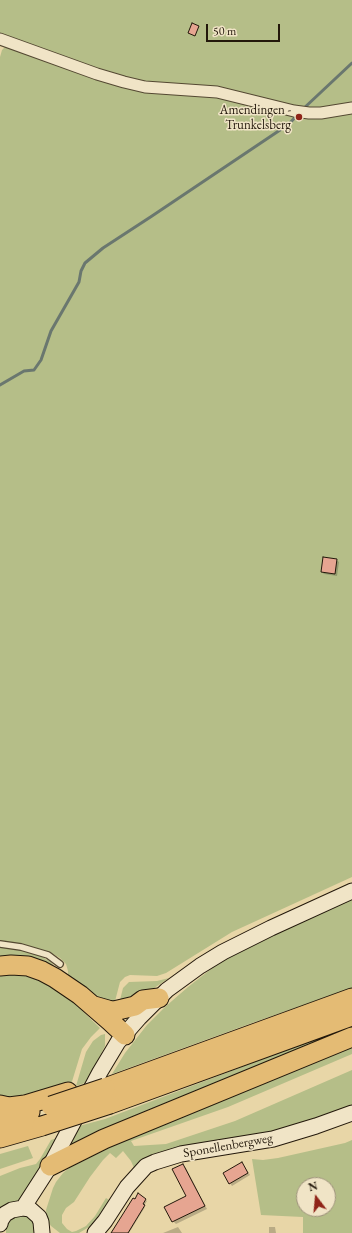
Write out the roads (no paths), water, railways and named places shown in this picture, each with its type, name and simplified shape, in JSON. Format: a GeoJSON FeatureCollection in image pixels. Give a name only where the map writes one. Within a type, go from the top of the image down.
{"type":"FeatureCollection","features":[{"type":"Feature","properties":{"kind":"highway"},"geometry":{"type":"LineString","coordinates":[[0,966],[11,964],[28,966],[55,978],[80,995],[124,1035]]}},
{"type":"Feature","properties":{"kind":"highway"},"geometry":{"type":"LineString","coordinates":[[92,1005],[114,1011],[135,1006],[143,1000],[159,998]]}},
{"type":"Feature","properties":{"kind":"highway"},"geometry":{"type":"LineString","coordinates":[[0,1138],[42,1126],[112,1092],[352,998]]}},
{"type":"Feature","properties":{"kind":"highway"},"geometry":{"type":"LineString","coordinates":[[0,1121],[53,1101],[85,1086],[112,1092],[352,1016]]}},
{"type":"Feature","properties":{"kind":"highway"},"geometry":{"type":"LineString","coordinates":[[50,1166],[104,1140],[352,1037]]}},
{"type":"Feature","properties":{"kind":"highway"},"geometry":{"type":"LineString","coordinates":[[0,1105],[9,1107],[53,1101]]}},
{"type":"Feature","properties":{"kind":"street"},"geometry":{"type":"LineString","coordinates":[[0,39],[66,63],[124,82],[145,87],[217,92],[308,113],[321,113],[352,108]]}},
{"type":"Feature","properties":{"kind":"street"},"geometry":{"type":"LineString","coordinates":[[29,1210],[50,1166],[100,1072],[118,1042],[138,1018],[167,990],[200,966],[223,952],[352,891]]}},
{"type":"Feature","properties":{"kind":"street","name":"Sponellenbergweg"},"geometry":{"type":"LineString","coordinates":[[95,1233],[127,1187],[146,1166],[181,1154],[273,1139],[352,1113]]}},
{"type":"Feature","properties":{"kind":"street"},"geometry":{"type":"LineString","coordinates":[[0,1224],[5,1214],[12,1210],[29,1210],[41,1222],[45,1232]]}},
{"type":"Feature","properties":{"kind":"lane"},"geometry":{"type":"LineString","coordinates":[[0,944],[21,947],[48,955],[60,964]]}},
{"type":"Feature","properties":{"kind":"waterway"},"geometry":{"type":"LineString","coordinates":[[303,109],[352,63]]}},
{"type":"Feature","properties":{"kind":"waterway"},"geometry":{"type":"LineString","coordinates":[[0,385],[24,371],[34,370],[41,360],[51,331],[79,282],[81,271],[85,263],[103,248],[289,124],[298,114]]}},
{"type":"Feature","properties":{"kind":"place","name":"Amendingen - Trunkelsberg"},"geometry":{"type":"Point","coordinates":[299,117]}}]}
